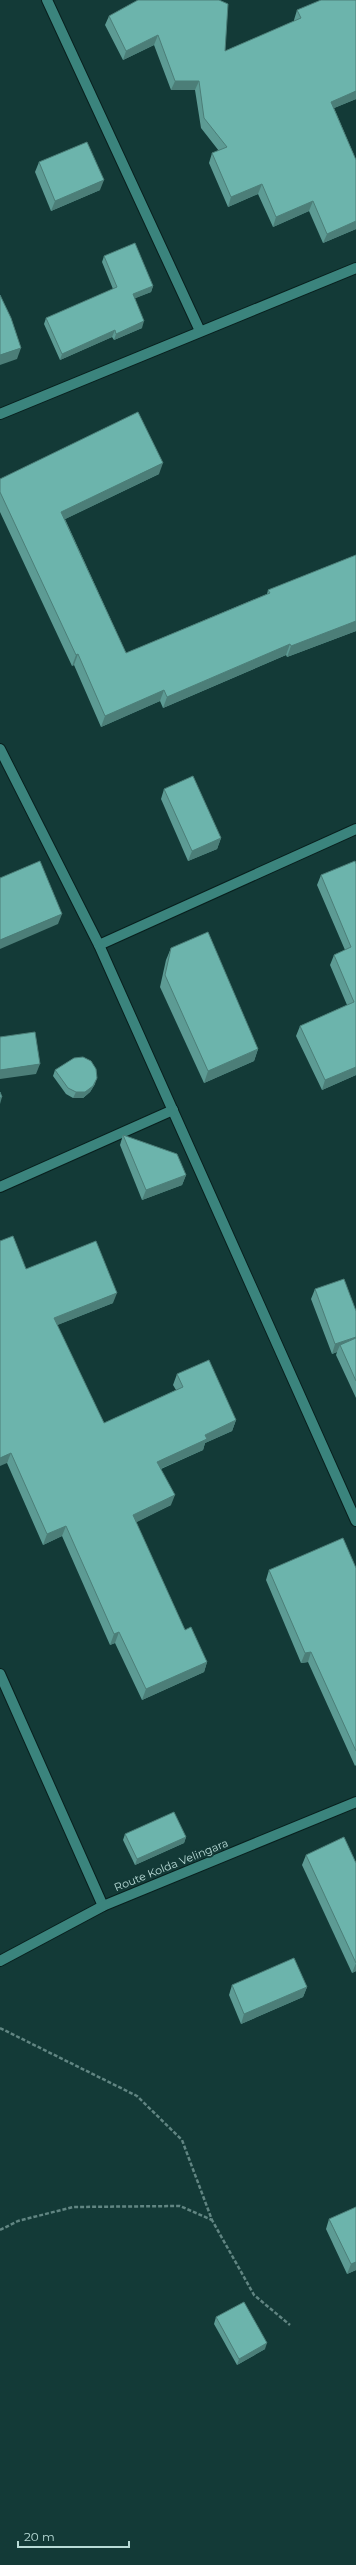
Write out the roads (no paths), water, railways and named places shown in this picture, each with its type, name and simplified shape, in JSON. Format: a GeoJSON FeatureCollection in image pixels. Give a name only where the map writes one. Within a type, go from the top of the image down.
{"type":"FeatureCollection","features":[{"type":"Feature","properties":{"kind":"street"},"geometry":{"type":"LineString","coordinates":[[47,0],[200,331]]}},
{"type":"Feature","properties":{"kind":"street"},"geometry":{"type":"LineString","coordinates":[[0,414],[356,268]]}},
{"type":"Feature","properties":{"kind":"street"},"geometry":{"type":"LineString","coordinates":[[0,748],[99,945],[356,1521]]}},
{"type":"Feature","properties":{"kind":"street"},"geometry":{"type":"LineString","coordinates":[[99,945],[356,829]]}},
{"type":"Feature","properties":{"kind":"street"},"geometry":{"type":"LineString","coordinates":[[0,1187],[173,1110]]}},
{"type":"Feature","properties":{"kind":"street"},"geometry":{"type":"LineString","coordinates":[[0,1674],[103,1906]]}},
{"type":"Feature","properties":{"kind":"street","name":"Route Kolda Velingara"},"geometry":{"type":"LineString","coordinates":[[0,1961],[103,1906],[356,1802]]}}]}
